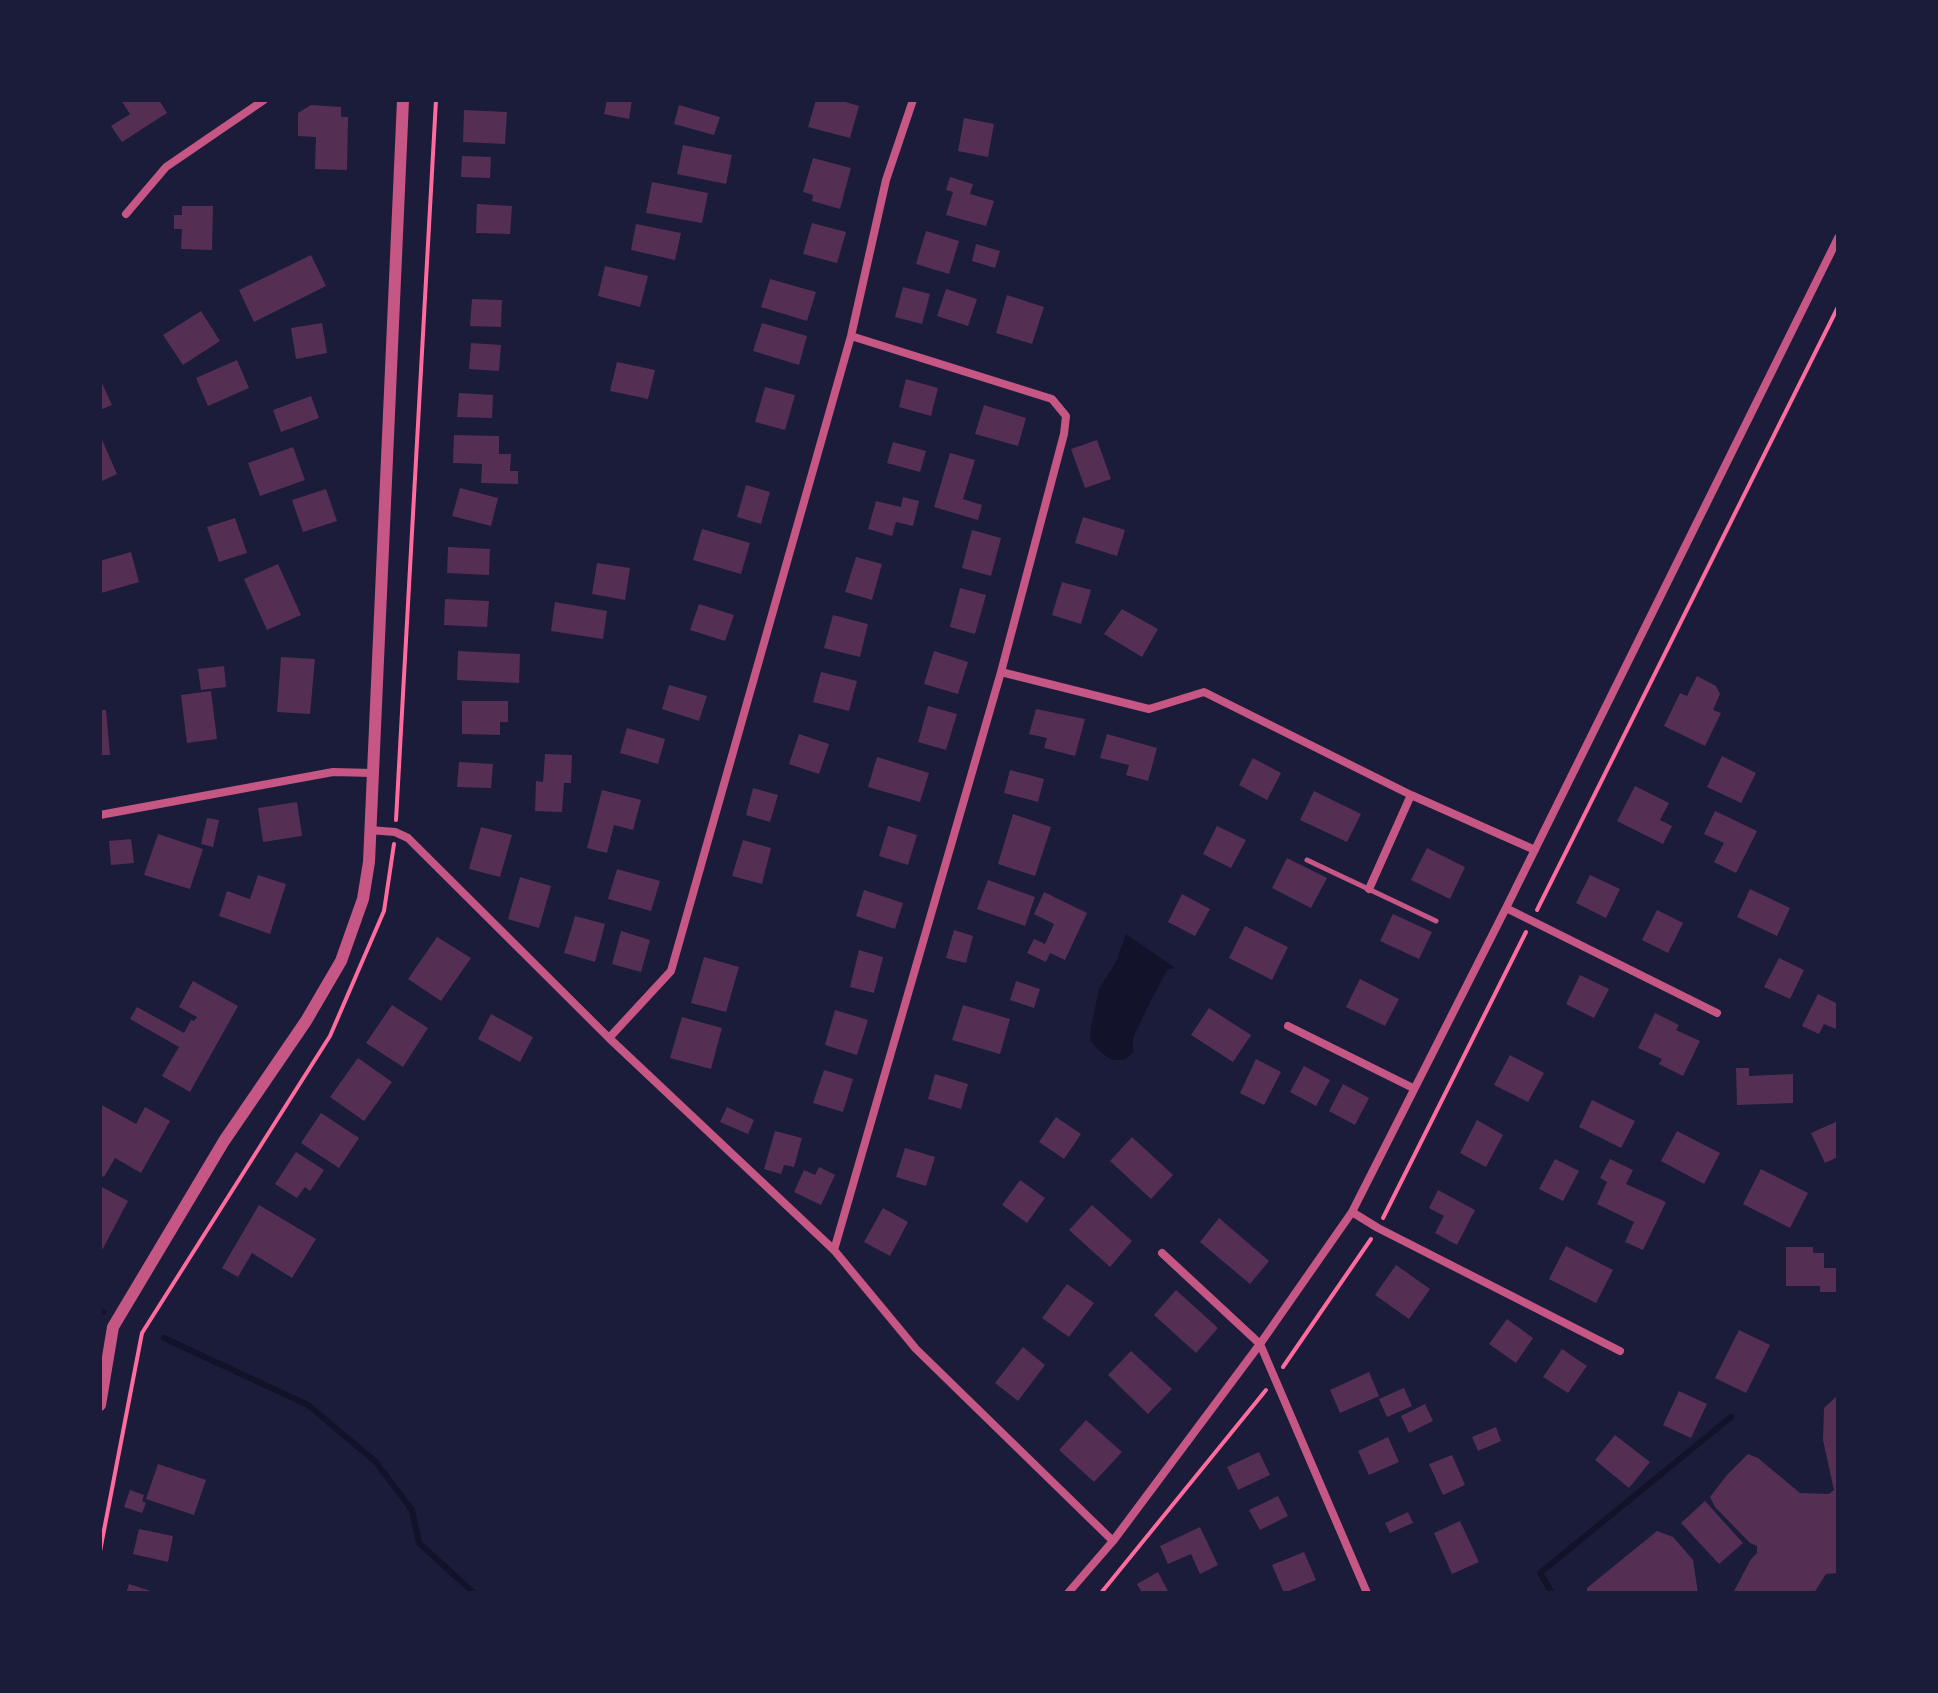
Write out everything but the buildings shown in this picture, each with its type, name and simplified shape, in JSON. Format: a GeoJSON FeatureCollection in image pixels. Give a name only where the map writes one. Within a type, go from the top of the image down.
{"type":"FeatureCollection","features":[{"type":"Feature","properties":{"kind":"street"},"geometry":{"type":"LineString","coordinates":[[126,214],[166,167],[264,100]]}},
{"type":"Feature","properties":{"kind":"street"},"geometry":{"type":"LineString","coordinates":[[100,1405],[113,1327],[224,1141],[306,1021],[341,961],[363,899],[369,862],[403,100]]}},
{"type":"Feature","properties":{"kind":"street"},"geometry":{"type":"LineString","coordinates":[[609,1038],[671,971],[851,336],[886,180],[913,100]]}},
{"type":"Feature","properties":{"kind":"street"},"geometry":{"type":"LineString","coordinates":[[1068,1593],[1113,1541],[1260,1344],[1352,1212],[1838,238]]}},
{"type":"Feature","properties":{"kind":"street"},"geometry":{"type":"LineString","coordinates":[[834,1250],[1001,672],[1064,434],[1066,416],[1052,399],[851,336]]}},
{"type":"Feature","properties":{"kind":"street"},"geometry":{"type":"LineString","coordinates":[[1001,672],[1149,709],[1204,692],[1411,795],[1535,850]]}},
{"type":"Feature","properties":{"kind":"street"},"geometry":{"type":"LineString","coordinates":[[100,815],[333,772],[372,773]]}},
{"type":"Feature","properties":{"kind":"street"},"geometry":{"type":"LineString","coordinates":[[1369,889],[1411,795]]}},
{"type":"Feature","properties":{"kind":"street"},"geometry":{"type":"LineString","coordinates":[[369,830],[395,832],[408,838],[609,1038],[834,1250],[924,1356],[1113,1541]]}},
{"type":"Feature","properties":{"kind":"street"},"geometry":{"type":"LineString","coordinates":[[1506,908],[1717,1013]]}},
{"type":"Feature","properties":{"kind":"street"},"geometry":{"type":"LineString","coordinates":[[1288,1026],[1413,1088]]}},
{"type":"Feature","properties":{"kind":"street"},"geometry":{"type":"LineString","coordinates":[[1352,1212],[1620,1351]]}},
{"type":"Feature","properties":{"kind":"street"},"geometry":{"type":"LineString","coordinates":[[1162,1253],[1260,1344],[1367,1593]]}},
{"type":"Feature","properties":{"kind":"lane"},"geometry":{"type":"LineString","coordinates":[[1307,860],[1436,921]]}},
{"type":"Feature","properties":{"kind":"path"},"geometry":{"type":"LineString","coordinates":[[100,1551],[142,1333],[330,1036],[384,911],[395,832],[436,100]]}},
{"type":"Feature","properties":{"kind":"path"},"geometry":{"type":"LineString","coordinates":[[1101,1593],[1275,1379],[1378,1228],[1838,307]]}},
{"type":"Feature","properties":{"kind":"shaded area"},"geometry":{"type":"Polygon","coordinates":[[[1126,934],[1175,968],[1167,970],[1148,1006],[1133,1038],[1133,1052],[1125,1060],[1112,1060],[1090,1040],[1091,1028],[1099,989],[1117,960],[1126,934]]]}},
{"type":"Feature","properties":{"kind":"waterway"},"geometry":{"type":"LineString","coordinates":[[164,1338],[308,1405],[375,1461],[412,1510],[419,1543],[474,1593]]}},
{"type":"Feature","properties":{"kind":"waterway"},"geometry":{"type":"LineString","coordinates":[[1552,1593],[1540,1573],[1731,1417]]}}]}
